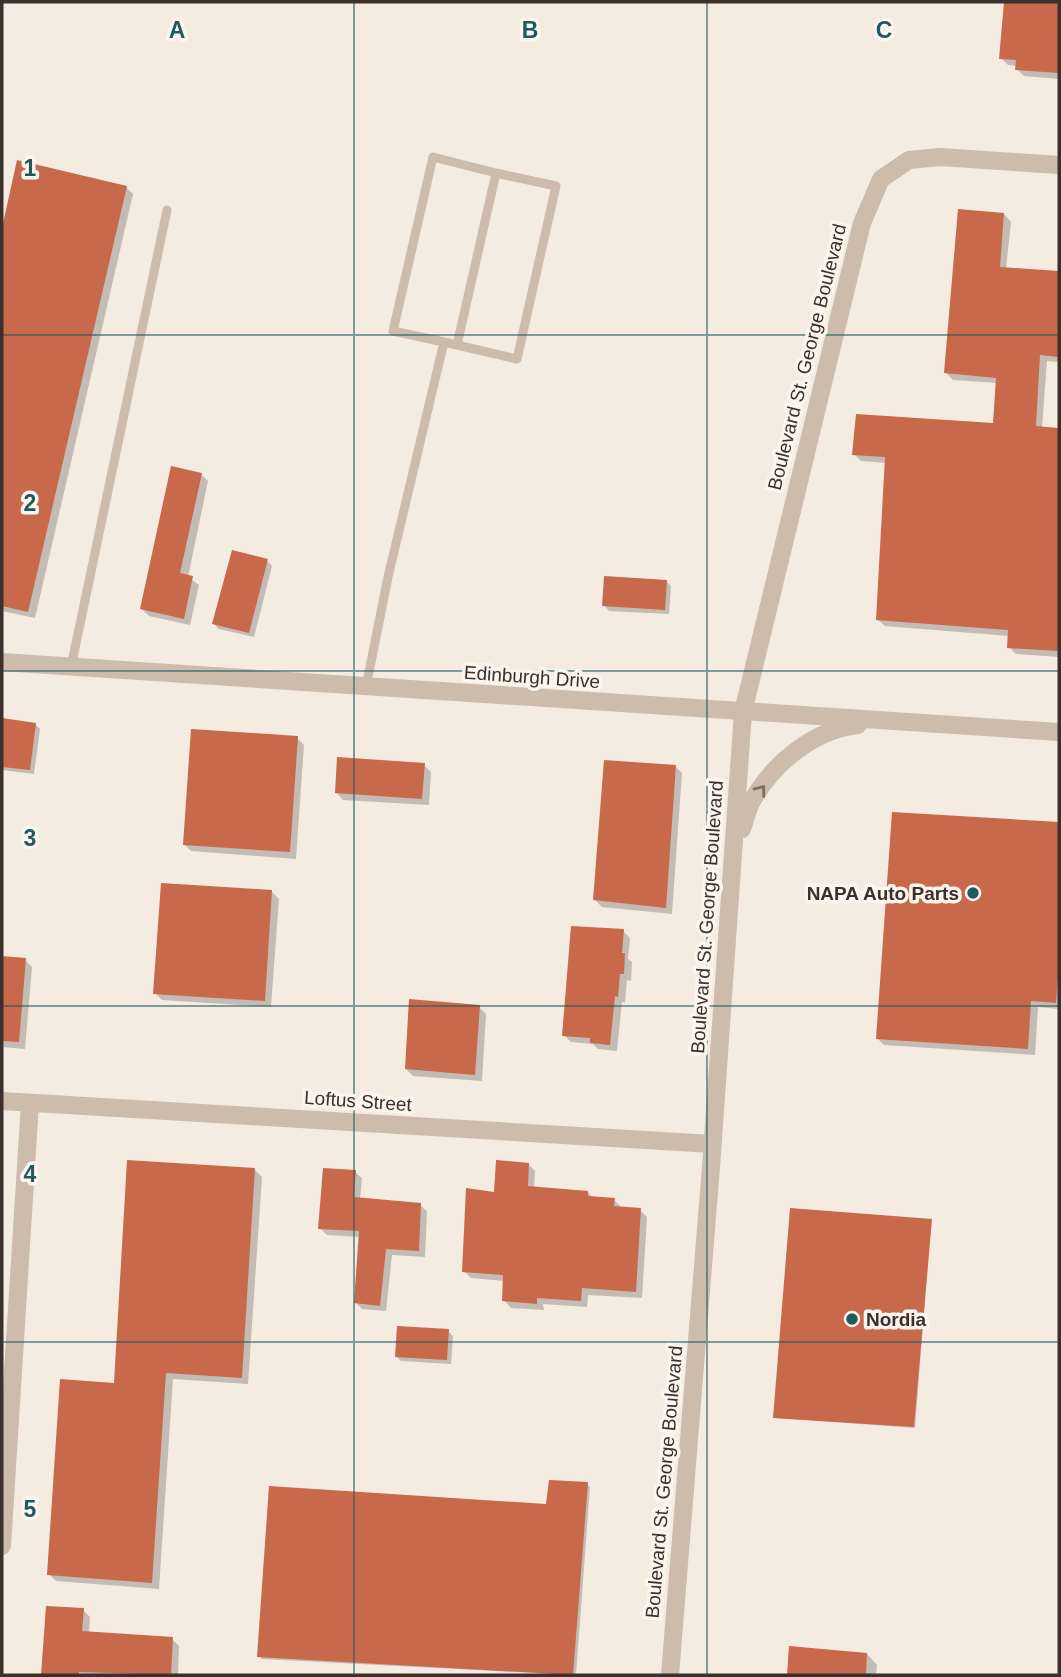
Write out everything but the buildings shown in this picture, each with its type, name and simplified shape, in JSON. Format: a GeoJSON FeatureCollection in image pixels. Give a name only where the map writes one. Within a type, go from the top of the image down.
{"type":"FeatureCollection","features":[{"type":"Feature","properties":{"kind":"street","name":"Boulevard St. George Boulevard"},"geometry":{"type":"LineString","coordinates":[[670,1675],[743,712],[862,222],[881,179],[909,160],[940,157],[1059,165]]}},
{"type":"Feature","properties":{"kind":"street","name":"Edinburgh Drive"},"geometry":{"type":"LineString","coordinates":[[2,662],[1059,732]]}},
{"type":"Feature","properties":{"kind":"street"},"geometry":{"type":"LineString","coordinates":[[733,852],[751,804],[766,783],[800,747],[843,727],[887,721]]}},
{"type":"Feature","properties":{"kind":"street","name":"Loftus Street"},"geometry":{"type":"LineString","coordinates":[[2,1101],[712,1144]]}},
{"type":"Feature","properties":{"kind":"street"},"geometry":{"type":"LineString","coordinates":[[2,1546],[30,1103]]}},
{"type":"Feature","properties":{"kind":"lane"},"geometry":{"type":"LineString","coordinates":[[433,157],[496,173],[556,186],[517,359],[393,331],[433,157]]}},
{"type":"Feature","properties":{"kind":"lane"},"geometry":{"type":"LineString","coordinates":[[457,345],[496,173]]}},
{"type":"Feature","properties":{"kind":"lane"},"geometry":{"type":"LineString","coordinates":[[71,667],[167,210]]}},
{"type":"Feature","properties":{"kind":"lane"},"geometry":{"type":"LineString","coordinates":[[366,687],[387,577],[444,342]]}},
{"type":"Feature","properties":{"kind":"place","name":"NAPA Auto Parts"},"geometry":{"type":"Point","coordinates":[973,893]}},
{"type":"Feature","properties":{"kind":"place","name":"Nordia"},"geometry":{"type":"Point","coordinates":[852,1319]}}]}
